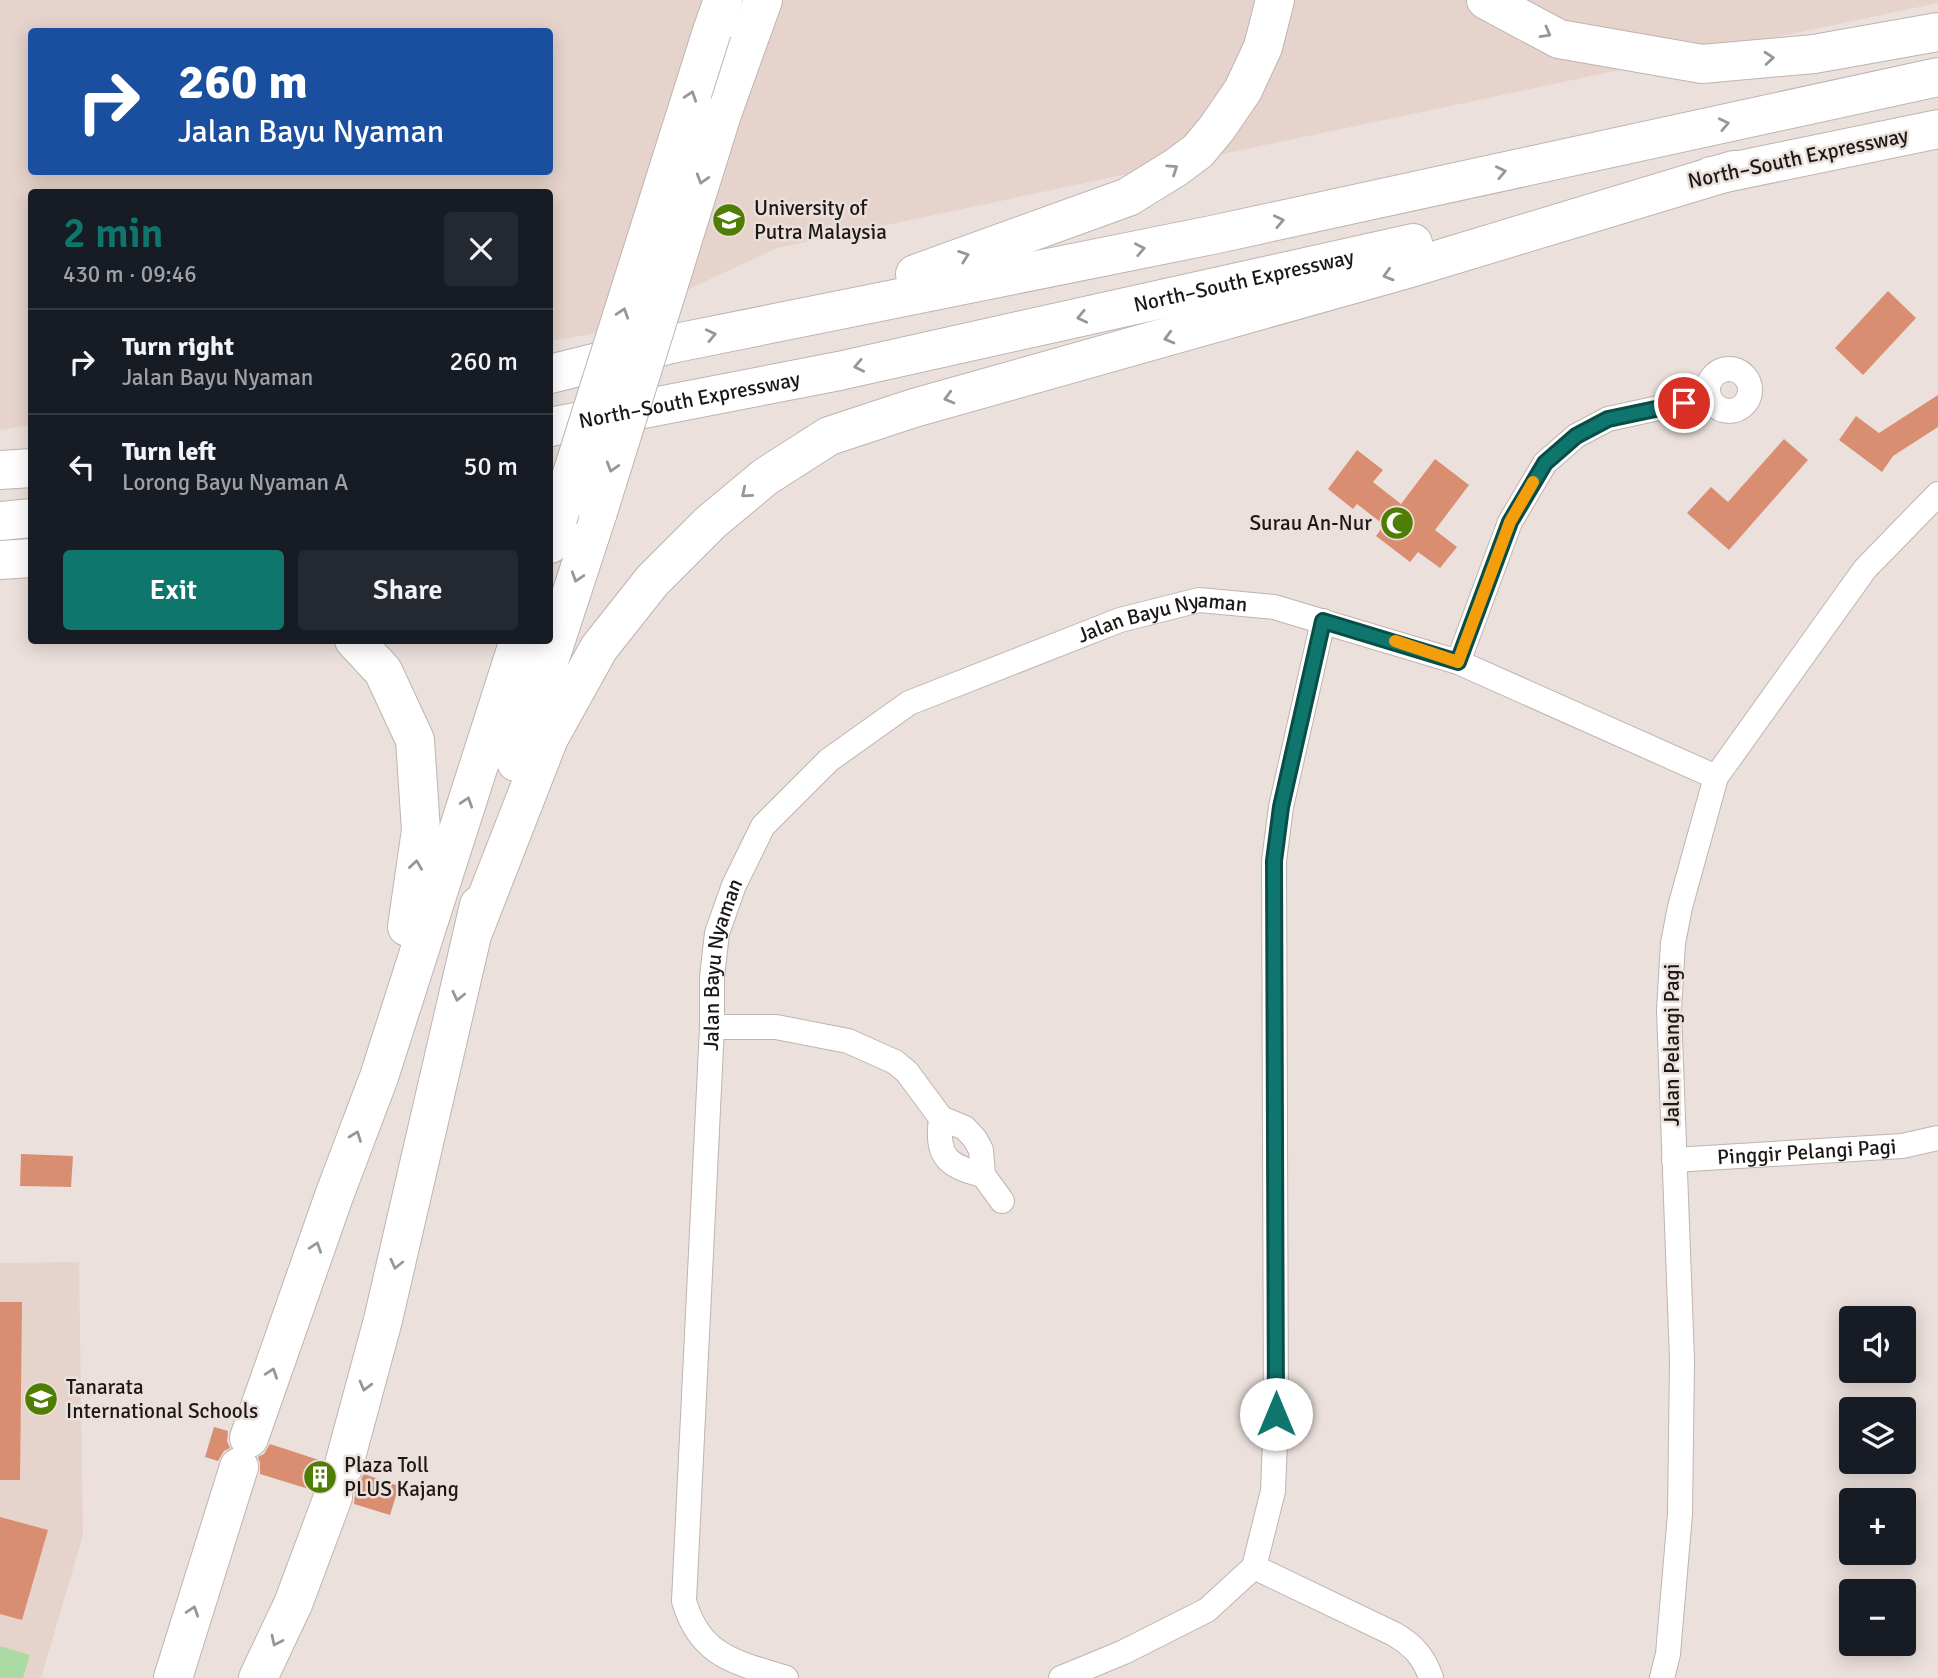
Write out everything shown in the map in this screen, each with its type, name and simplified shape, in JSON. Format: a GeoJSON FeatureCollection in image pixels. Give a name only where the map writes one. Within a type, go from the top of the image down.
{"type":"FeatureCollection","features":[{"type":"Feature","properties":{"kind":"highway"},"geometry":{"type":"LineString","coordinates":[[258,1678],[293,1604],[338,1483],[383,1320],[474,930],[495,826],[598,512],[722,114],[763,0]]}},
{"type":"Feature","properties":{"kind":"highway"},"geometry":{"type":"LineString","coordinates":[[833,310],[888,284],[1128,197],[1175,168],[1198,150],[1243,90],[1263,47],[1275,0]]}},
{"type":"Feature","properties":{"kind":"highway"},"geometry":{"type":"LineString","coordinates":[[1486,0],[1559,40],[1702,64],[1814,54],[1938,32]]}},
{"type":"Feature","properties":{"kind":"highway"},"geometry":{"type":"LineString","coordinates":[[554,531],[717,15]]}},
{"type":"Feature","properties":{"kind":"highway"},"geometry":{"type":"LineString","coordinates":[[553,373],[671,344],[1226,232],[1938,77]]}},
{"type":"Feature","properties":{"kind":"highway","name":"North–South Expressway"},"geometry":{"type":"LineString","coordinates":[[553,426],[839,371],[1734,170],[1938,129]]}},
{"type":"Feature","properties":{"kind":"highway"},"geometry":{"type":"LineString","coordinates":[[474,930],[549,738],[599,648],[652,581],[711,522],[765,477],[829,436],[914,408],[1407,270],[1734,170]]}},
{"type":"Feature","properties":{"kind":"highway"},"geometry":{"type":"LineString","coordinates":[[0,470],[28,468]]}},
{"type":"Feature","properties":{"kind":"highway"},"geometry":{"type":"LineString","coordinates":[[0,521],[28,518]]}},
{"type":"Feature","properties":{"kind":"highway"},"geometry":{"type":"LineString","coordinates":[[0,560],[28,558]]}},
{"type":"Feature","properties":{"kind":"highway"},"geometry":{"type":"LineString","coordinates":[[358,644],[383,670],[415,740],[421,830],[412,900],[379,1077]]}},
{"type":"Feature","properties":{"kind":"highway"},"geometry":{"type":"LineString","coordinates":[[173,1678],[244,1452],[379,1077],[518,644]]}},
{"type":"Feature","properties":{"kind":"street"},"geometry":{"type":"LineString","coordinates":[[1458,662],[1510,522],[1545,463],[1576,436],[1608,419],[1709,397]]}},
{"type":"Feature","properties":{"kind":"street","name":"Jalan Pelangi Pagi"},"geometry":{"type":"LineString","coordinates":[[1662,1678],[1668,1654],[1680,1514],[1682,1360],[1669,1010],[1673,943],[1680,907],[1716,777],[1865,569],[1938,494]]}},
{"type":"Feature","properties":{"kind":"street","name":"Jalan Bayu Nyaman"},"geometry":{"type":"LineString","coordinates":[[786,1678],[732,1660],[704,1643],[689,1621],[684,1601],[712,1027],[712,977],[717,933],[734,884],[762,826],[829,760],[909,702],[1120,620],[1199,600],[1274,607],[1458,662],[1716,777]]}},
{"type":"Feature","properties":{"kind":"street"},"geometry":{"type":"LineString","coordinates":[[1061,1678],[1124,1652],[1207,1609],[1254,1567],[1273,1491],[1276,1414],[1274,861],[1281,807],[1323,621]]}},
{"type":"Feature","properties":{"kind":"street"},"geometry":{"type":"LineString","coordinates":[[712,1027],[776,1027],[848,1041],[895,1062],[907,1072],[940,1118],[965,1128],[975,1139],[981,1150],[983,1175],[1002,1201]]}},
{"type":"Feature","properties":{"kind":"street"},"geometry":{"type":"LineString","coordinates":[[940,1118],[942,1151],[950,1164],[983,1175]]}},
{"type":"Feature","properties":{"kind":"street","name":"Pinggir Pelangi Pagi"},"geometry":{"type":"LineString","coordinates":[[1674,1160],[1902,1146],[1938,1138]]}},
{"type":"Feature","properties":{"kind":"street"},"geometry":{"type":"LineString","coordinates":[[1254,1567],[1411,1644],[1426,1663],[1431,1678]]}},
{"type":"Feature","properties":{"kind":"shaded area","name":"University of Putra Malaysia"},"geometry":{"type":"Polygon","coordinates":[[[0,0],[1938,0],[1938,3],[777,248],[592,334],[553,340],[553,189],[28,189],[28,425],[0,430],[0,0]]]}},
{"type":"Feature","properties":{"kind":"shaded area","name":"Tanarata International Schools"},"geometry":{"type":"Polygon","coordinates":[[[79,1262],[83,1535],[41,1678],[0,1678],[0,1263],[79,1262]]]}},
{"type":"Feature","properties":{"kind":"green space"},"geometry":{"type":"Polygon","coordinates":[[[0,1646],[30,1655],[23,1678],[0,1678],[0,1646]]]}},
{"type":"Feature","properties":{"kind":"building"},"geometry":{"type":"Polygon","coordinates":[[[1888,291],[1916,318],[1863,375],[1835,348],[1888,291]]]}},
{"type":"Feature","properties":{"kind":"building"},"geometry":{"type":"Polygon","coordinates":[[[1938,395],[1938,427],[1893,456],[1882,472],[1839,440],[1856,416],[1879,433],[1938,395]]]}},
{"type":"Feature","properties":{"kind":"building"},"geometry":{"type":"Polygon","coordinates":[[[1784,439],[1808,460],[1729,550],[1687,513],[1711,487],[1728,502],[1784,439]]]}},
{"type":"Feature","properties":{"kind":"building"},"geometry":{"type":"Polygon","coordinates":[[[1357,450],[1383,470],[1373,482],[1401,504],[1435,459],[1469,485],[1435,530],[1457,547],[1440,568],[1418,552],[1410,562],[1376,536],[1384,525],[1357,504],[1353,509],[1328,489],[1357,450]]]}},
{"type":"Feature","properties":{"kind":"building"},"geometry":{"type":"Polygon","coordinates":[[[21,1154],[73,1156],[71,1187],[20,1186],[21,1154]]]}},
{"type":"Feature","properties":{"kind":"building"},"geometry":{"type":"Polygon","coordinates":[[[0,1302],[22,1302],[20,1480],[0,1480],[0,1302]]]}},
{"type":"Feature","properties":{"kind":"building"},"geometry":{"type":"Polygon","coordinates":[[[214,1427],[228,1431],[227,1441],[230,1448],[224,1451],[218,1461],[205,1457],[214,1427]]]}},
{"type":"Feature","properties":{"kind":"building"},"geometry":{"type":"Polygon","coordinates":[[[270,1444],[322,1461],[324,1478],[312,1490],[260,1474],[258,1457],[264,1454],[270,1444]]]}},
{"type":"Feature","properties":{"kind":"building"},"geometry":{"type":"Polygon","coordinates":[[[364,1474],[399,1486],[390,1515],[354,1504],[355,1494],[352,1487],[359,1483],[364,1474]]]}},
{"type":"Feature","properties":{"kind":"building"},"geometry":{"type":"Polygon","coordinates":[[[0,1517],[48,1530],[22,1620],[0,1614],[0,1517]]]}},
{"type":"Feature","properties":{"kind":"slow traffic"},"geometry":{"type":"LineString","coordinates":[[1395,641],[1458,662],[1510,522],[1533,482]]}},
{"type":"Feature","properties":{"kind":"place","name":"University of Putra Malaysia"},"geometry":{"type":"Point","coordinates":[729,220]}},
{"type":"Feature","properties":{"kind":"place","name":"Surau An-Nur"},"geometry":{"type":"Point","coordinates":[1397,523]}},
{"type":"Feature","properties":{"kind":"place","name":"Tanarata International Schools"},"geometry":{"type":"Point","coordinates":[41,1399]}},
{"type":"Feature","properties":{"kind":"place","name":"Plaza Toll PLUS Kajang"},"geometry":{"type":"Point","coordinates":[320,1477]}},
{"type":"Feature","properties":{"kind":"route"},"geometry":{"type":"LineString","coordinates":[[1276,1414],[1274,861],[1281,807],[1323,621],[1458,662],[1510,522],[1545,463],[1576,436],[1608,419],[1684,403]]}}]}
